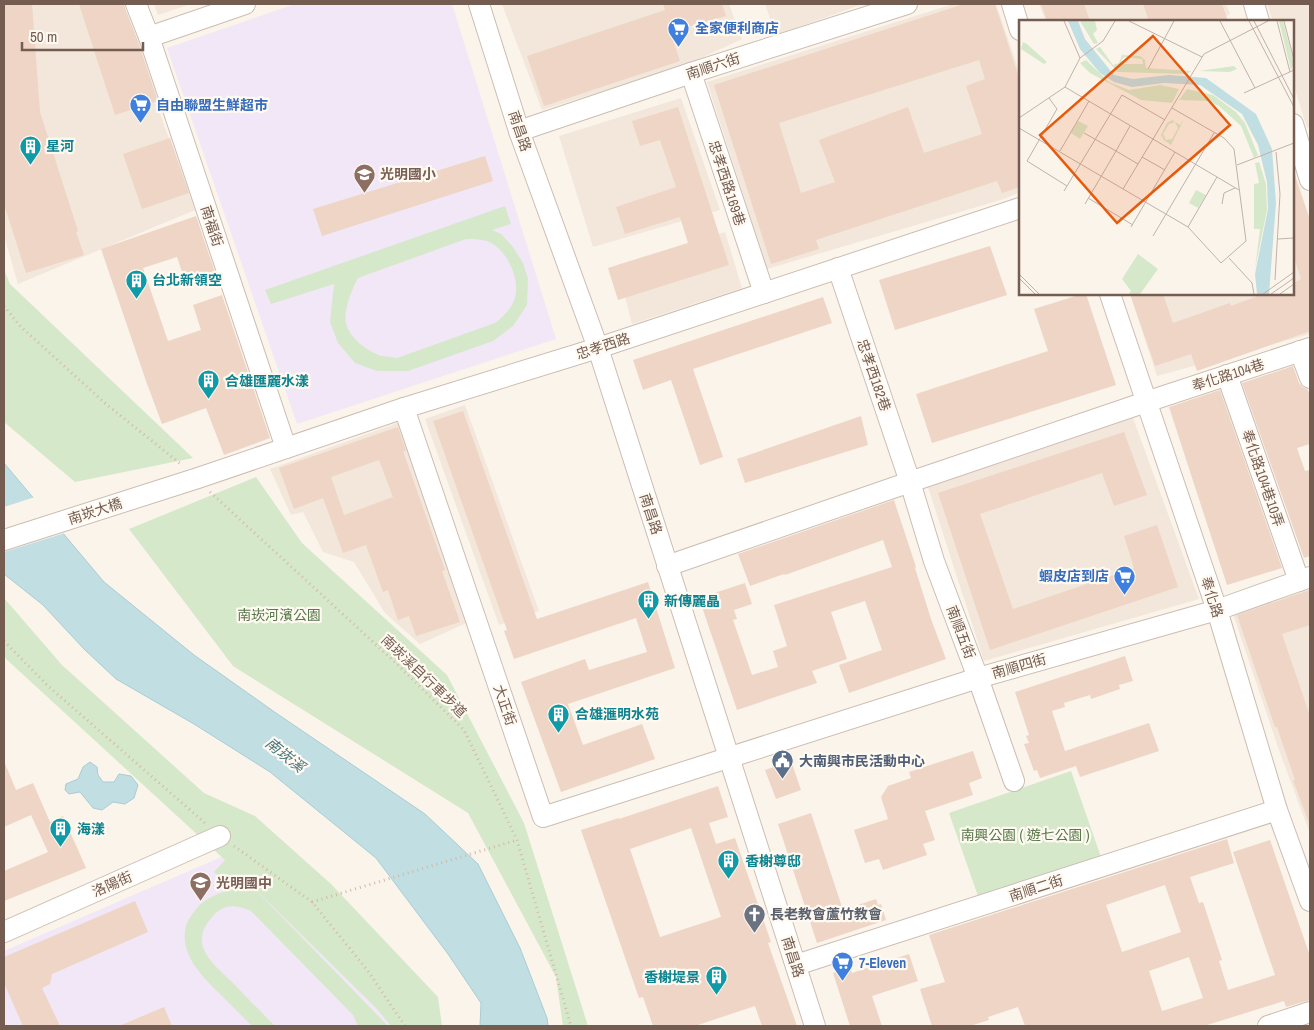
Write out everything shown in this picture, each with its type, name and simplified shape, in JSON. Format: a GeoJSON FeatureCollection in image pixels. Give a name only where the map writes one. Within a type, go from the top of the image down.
{"type":"FeatureCollection","features":[{"type":"Feature","properties":{"kind":"street","name":"南福街"},"geometry":{"type":"LineString","coordinates":[[136,4],[149,37],[286,448]]}},
{"type":"Feature","properties":{"kind":"street"},"geometry":{"type":"LineString","coordinates":[[149,37],[245,4]]}},
{"type":"Feature","properties":{"kind":"street","name":"南昌路"},"geometry":{"type":"LineString","coordinates":[[480,4],[519,131],[598,348],[816,1026]]}},
{"type":"Feature","properties":{"kind":"street","name":"南順六街"},"geometry":{"type":"LineString","coordinates":[[519,131],[691,72],[907,4]]}},
{"type":"Feature","properties":{"kind":"street"},"geometry":{"type":"LineString","coordinates":[[1012,4],[1019,27]]}},
{"type":"Feature","properties":{"kind":"street"},"geometry":{"type":"LineString","coordinates":[[1254,4],[1259,20]]}},
{"type":"Feature","properties":{"kind":"street","name":"忠孝西路169巷"},"geometry":{"type":"LineString","coordinates":[[691,72],[764,293]]}},
{"type":"Feature","properties":{"kind":"street"},"geometry":{"type":"LineString","coordinates":[[1294,127],[1310,180]]}},
{"type":"Feature","properties":{"kind":"street","name":"忠孝西路"},"geometry":{"type":"LineString","coordinates":[[185,475],[286,448],[404,408],[598,348],[1019,208]]}},
{"type":"Feature","properties":{"kind":"street","name":"忠孝西182巷"},"geometry":{"type":"LineString","coordinates":[[838,268],[910,482]]}},
{"type":"Feature","properties":{"kind":"street","name":"奉化路"},"geometry":{"type":"LineString","coordinates":[[1110,295],[1217,610],[1277,810],[1310,901]]}},
{"type":"Feature","properties":{"kind":"street"},"geometry":{"type":"LineString","coordinates":[[1305,349],[1310,378]]}},
{"type":"Feature","properties":{"kind":"street","name":"奉化路104巷"},"geometry":{"type":"LineString","coordinates":[[1146,402],[1305,349]]}},
{"type":"Feature","properties":{"kind":"street","name":"奉化路104巷10弄"},"geometry":{"type":"LineString","coordinates":[[1227,375],[1305,579]]}},
{"type":"Feature","properties":{"kind":"street"},"geometry":{"type":"LineString","coordinates":[[668,566],[1146,402]]}},
{"type":"Feature","properties":{"kind":"street","name":"大正街"},"geometry":{"type":"LineString","coordinates":[[404,408],[544,817],[729,758]]}},
{"type":"Feature","properties":{"kind":"street","name":"南崁大橋"},"geometry":{"type":"LineString","coordinates":[[4,540],[185,475]]}},
{"type":"Feature","properties":{"kind":"street","name":"南順五街"},"geometry":{"type":"LineString","coordinates":[[910,482],[934,561],[1014,781]]}},
{"type":"Feature","properties":{"kind":"street","name":"南順四街"},"geometry":{"type":"LineString","coordinates":[[729,758],[978,678],[1217,610],[1305,579]]}},
{"type":"Feature","properties":{"kind":"street","name":"南順二街"},"geometry":{"type":"LineString","coordinates":[[796,966],[1277,810]]}},
{"type":"Feature","properties":{"kind":"street","name":"洛陽街"},"geometry":{"type":"LineString","coordinates":[[4,932],[220,836]]}},
{"type":"Feature","properties":{"kind":"street"},"geometry":{"type":"LineString","coordinates":[[1268,1026],[1310,1012]]}},
{"type":"Feature","properties":{"kind":"path"},"geometry":{"type":"LineString","coordinates":[[4,306],[20,326],[185,475]]}},
{"type":"Feature","properties":{"kind":"path","name":"南崁溪自行車步道"},"geometry":{"type":"LineString","coordinates":[[207,488],[398,665],[464,730],[517,840],[570,1026]]}},
{"type":"Feature","properties":{"kind":"path"},"geometry":{"type":"LineString","coordinates":[[4,641],[46,685],[220,836],[312,902],[368,971],[405,1026]]}},
{"type":"Feature","properties":{"kind":"path"},"geometry":{"type":"LineString","coordinates":[[312,902],[517,840]]}},
{"type":"Feature","properties":{"kind":"shaded area"},"geometry":{"type":"Polygon","coordinates":[[[4,4],[120,4],[195,210],[18,284],[4,236],[4,4]]]}},
{"type":"Feature","properties":{"kind":"shaded area"},"geometry":{"type":"Polygon","coordinates":[[[154,4],[191,4],[158,15],[154,4]]]}},
{"type":"Feature","properties":{"kind":"shaded area","name":"光明國小"},"geometry":{"type":"Polygon","coordinates":[[[295,4],[452,4],[556,339],[297,424],[167,48],[295,4]]]}},
{"type":"Feature","properties":{"kind":"shaded area"},"geometry":{"type":"Polygon","coordinates":[[[502,4],[729,4],[742,39],[686,65],[542,110],[502,4]]]}},
{"type":"Feature","properties":{"kind":"shaded area"},"geometry":{"type":"Polygon","coordinates":[[[765,4],[863,4],[776,35],[765,4]]]}},
{"type":"Feature","properties":{"kind":"shaded area"},"geometry":{"type":"Polygon","coordinates":[[[953,4],[996,4],[1019,71],[1019,192],[1004,199],[767,269],[707,82],[953,4]]]}},
{"type":"Feature","properties":{"kind":"shaded area"},"geometry":{"type":"Polygon","coordinates":[[[1039,4],[1226,4],[1230,14],[1220,20],[1046,20],[1039,4]]]}},
{"type":"Feature","properties":{"kind":"shaded area"},"geometry":{"type":"Polygon","coordinates":[[[1267,4],[1310,4],[1310,126],[1307,128],[1294,86],[1294,20],[1273,20],[1267,4]]]}},
{"type":"Feature","properties":{"kind":"shaded area"},"geometry":{"type":"Polygon","coordinates":[[[681,98],[720,210],[593,247],[559,136],[681,98]]]}},
{"type":"Feature","properties":{"kind":"shaded area"},"geometry":{"type":"Polygon","coordinates":[[[1294,184],[1298,186],[1310,220],[1310,334],[1157,376],[1130,295],[1294,295],[1294,184]]]}},
{"type":"Feature","properties":{"kind":"shaded area"},"geometry":{"type":"Polygon","coordinates":[[[725,232],[742,288],[632,324],[617,265],[725,232]]]}},
{"type":"Feature","properties":{"kind":"shaded area"},"geometry":{"type":"Polygon","coordinates":[[[465,405],[539,611],[499,625],[425,419],[465,405]]]}},
{"type":"Feature","properties":{"kind":"shaded area"},"geometry":{"type":"Polygon","coordinates":[[[1133,418],[1199,599],[984,661],[928,487],[1133,418]]]}},
{"type":"Feature","properties":{"kind":"shaded area"},"geometry":{"type":"Polygon","coordinates":[[[406,420],[473,620],[420,644],[385,613],[354,562],[323,552],[303,512],[291,515],[270,469],[406,420]]]}},
{"type":"Feature","properties":{"kind":"shaded area"},"geometry":{"type":"Polygon","coordinates":[[[1310,585],[1310,834],[1232,611],[1310,585]]]}},
{"type":"Feature","properties":{"kind":"shaded area","name":"光明國中"},"geometry":{"type":"Polygon","coordinates":[[[233,852],[374,997],[393,1026],[4,1026],[4,951],[233,852]]]}},
{"type":"Feature","properties":{"kind":"green space"},"geometry":{"type":"Polygon","coordinates":[[[505,206],[511,224],[492,230],[501,234],[513,247],[523,263],[528,279],[527,305],[513,326],[493,341],[408,371],[377,371],[355,363],[338,343],[330,322],[334,284],[271,304],[265,290],[505,206]],[[466,239],[358,278],[349,300],[345,318],[348,329],[355,339],[365,348],[377,354],[397,358],[495,323],[501,318],[513,303],[515,295],[516,287],[513,270],[505,255],[490,242],[466,239]]]}},
{"type":"Feature","properties":{"kind":"green space"},"geometry":{"type":"Polygon","coordinates":[[[4,270],[10,284],[193,458],[75,482],[4,422],[4,270]]]}},
{"type":"Feature","properties":{"kind":"green space","name":"南崁河濱公園"},"geometry":{"type":"Polygon","coordinates":[[[256,477],[302,543],[447,675],[524,823],[588,1026],[563,1026],[556,977],[468,813],[233,666],[129,529],[256,477]]]}},
{"type":"Feature","properties":{"kind":"green space"},"geometry":{"type":"Polygon","coordinates":[[[4,598],[62,665],[204,793],[255,816],[331,884],[438,997],[442,1026],[391,1026],[376,1008],[252,886],[388,1026],[358,1026],[353,1015],[251,911],[231,906],[217,912],[207,923],[202,934],[202,943],[212,963],[275,1026],[252,1026],[198,971],[192,962],[185,944],[187,923],[197,908],[210,898],[232,890],[214,872],[225,860],[6,659],[4,655],[4,598]]]}},
{"type":"Feature","properties":{"kind":"green space","name":"南興公園 ( 遊七公園 )"},"geometry":{"type":"Polygon","coordinates":[[[1071,771],[1101,857],[979,899],[949,813],[1071,771]]]}},
{"type":"Feature","properties":{"kind":"water","name":"南崁溪"},"geometry":{"type":"Polygon","coordinates":[[[4,463],[104,582],[194,655],[425,814],[478,864],[520,948],[547,1018],[548,1026],[480,1026],[481,1003],[448,954],[376,858],[270,772],[194,724],[116,679],[84,649],[43,605],[4,574],[4,463]]]}},
{"type":"Feature","properties":{"kind":"water"},"geometry":{"type":"Polygon","coordinates":[[[90,762],[97,767],[98,775],[103,782],[114,782],[119,774],[131,776],[138,785],[134,798],[125,804],[113,802],[102,810],[93,808],[80,792],[69,794],[65,790],[66,784],[78,779],[83,767],[90,762]]]}},
{"type":"Feature","properties":{"kind":"pier"},"geometry":{"type":"Polygon","coordinates":[[[35,497],[65,533],[4,552],[4,507],[35,497]]]}},
{"type":"Feature","properties":{"kind":"building","name":"星河"},"geometry":{"type":"Polygon","coordinates":[[[4,4],[32,4],[40,112],[84,255],[26,273],[4,204],[4,4]]]}},
{"type":"Feature","properties":{"kind":"building"},"geometry":{"type":"Polygon","coordinates":[[[79,4],[124,4],[158,101],[115,115],[79,4]]]}},
{"type":"Feature","properties":{"kind":"building"},"geometry":{"type":"Polygon","coordinates":[[[663,4],[722,4],[726,16],[670,32],[680,61],[544,106],[527,56],[665,10],[663,4]]]}},
{"type":"Feature","properties":{"kind":"building"},"geometry":{"type":"Polygon","coordinates":[[[964,4],[995,4],[1019,78],[1019,187],[1002,193],[997,181],[816,240],[819,249],[771,264],[714,85],[964,4]],[[979,60],[779,123],[801,193],[835,182],[819,140],[908,107],[924,153],[982,134],[966,86],[985,79],[979,60]]]}},
{"type":"Feature","properties":{"kind":"building"},"geometry":{"type":"Polygon","coordinates":[[[1041,4],[1084,4],[1090,20],[1047,20],[1041,4]]]}},
{"type":"Feature","properties":{"kind":"building"},"geometry":{"type":"Polygon","coordinates":[[[1143,4],[1222,4],[1228,20],[1149,20],[1143,4]]]}},
{"type":"Feature","properties":{"kind":"building"},"geometry":{"type":"Polygon","coordinates":[[[678,107],[729,265],[618,300],[608,268],[688,243],[680,217],[625,234],[616,207],[676,187],[660,140],[640,146],[632,121],[678,107]]]}},
{"type":"Feature","properties":{"kind":"building"},"geometry":{"type":"Polygon","coordinates":[[[170,138],[189,193],[142,209],[123,154],[170,138]]]}},
{"type":"Feature","properties":{"kind":"building"},"geometry":{"type":"Polygon","coordinates":[[[485,156],[493,181],[322,236],[313,209],[485,156]]]}},
{"type":"Feature","properties":{"kind":"building"},"geometry":{"type":"Polygon","coordinates":[[[1294,175],[1310,220],[1310,331],[1197,371],[1191,354],[1155,366],[1130,295],[1163,295],[1173,323],[1230,303],[1231,306],[1260,295],[1294,295],[1294,282],[1301,279],[1294,257],[1294,175]]]}},
{"type":"Feature","properties":{"kind":"building"},"geometry":{"type":"Polygon","coordinates":[[[196,216],[215,272],[185,281],[177,257],[143,268],[168,341],[201,330],[193,305],[222,295],[270,438],[224,455],[206,408],[162,424],[101,249],[196,216]]]}},
{"type":"Feature","properties":{"kind":"building"},"geometry":{"type":"Polygon","coordinates":[[[990,246],[1007,295],[895,330],[879,280],[990,246]]]}},
{"type":"Feature","properties":{"kind":"building"},"geometry":{"type":"Polygon","coordinates":[[[1079,295],[1086,295],[1116,385],[932,443],[916,394],[1048,351],[1034,309],[1079,295]]]}},
{"type":"Feature","properties":{"kind":"building"},"geometry":{"type":"Polygon","coordinates":[[[823,297],[832,323],[693,369],[723,457],[700,465],[671,380],[643,390],[633,360],[823,297]]]}},
{"type":"Feature","properties":{"kind":"building"},"geometry":{"type":"Polygon","coordinates":[[[1293,366],[1299,383],[1308,390],[1310,396],[1310,444],[1297,448],[1305,471],[1310,470],[1310,556],[1304,558],[1242,383],[1293,366]]]}},
{"type":"Feature","properties":{"kind":"building"},"geometry":{"type":"Polygon","coordinates":[[[1220,390],[1282,568],[1227,585],[1169,407],[1220,390]]]}},
{"type":"Feature","properties":{"kind":"building"},"geometry":{"type":"Polygon","coordinates":[[[463,411],[537,619],[648,582],[675,668],[568,704],[583,745],[642,724],[655,759],[561,792],[521,682],[585,659],[589,670],[647,652],[636,618],[514,659],[504,631],[507,630],[433,421],[463,411]]]}},
{"type":"Feature","properties":{"kind":"building"},"geometry":{"type":"Polygon","coordinates":[[[861,416],[868,445],[745,483],[737,459],[861,416]]]}},
{"type":"Feature","properties":{"kind":"building"},"geometry":{"type":"Polygon","coordinates":[[[398,427],[406,451],[403,451],[445,570],[442,571],[460,622],[416,636],[409,616],[398,620],[388,590],[383,592],[366,545],[343,553],[323,498],[294,509],[279,468],[398,427]],[[379,460],[331,477],[344,515],[393,497],[379,460]]]}},
{"type":"Feature","properties":{"kind":"building"},"geometry":{"type":"Polygon","coordinates":[[[1124,432],[1147,495],[1114,506],[1102,473],[980,514],[1013,609],[1134,568],[1124,536],[1157,525],[1178,587],[990,650],[938,493],[1124,432]]]}},
{"type":"Feature","properties":{"kind":"building"},"geometry":{"type":"Polygon","coordinates":[[[894,500],[931,619],[946,659],[849,693],[839,665],[882,650],[865,601],[831,612],[847,659],[812,671],[817,683],[737,710],[699,598],[745,583],[752,604],[734,610],[737,619],[733,620],[752,675],[778,667],[773,651],[787,646],[774,605],[892,567],[883,540],[750,586],[738,554],[894,500]]]}},
{"type":"Feature","properties":{"kind":"building"},"geometry":{"type":"Polygon","coordinates":[[[1310,590],[1310,625],[1282,634],[1310,716],[1309,823],[1237,615],[1310,590]]]}},
{"type":"Feature","properties":{"kind":"building"},"geometry":{"type":"Polygon","coordinates":[[[1125,656],[1133,681],[1119,685],[1120,689],[1091,699],[1090,695],[1064,703],[1065,707],[1052,711],[1065,751],[1149,723],[1159,751],[1080,777],[1076,766],[1040,778],[1037,770],[1034,771],[1024,744],[1029,743],[1026,736],[1029,735],[1015,692],[1125,656]]]}},
{"type":"Feature","properties":{"kind":"building"},"geometry":{"type":"Polygon","coordinates":[[[973,751],[982,778],[969,783],[973,795],[925,811],[935,840],[923,844],[927,855],[883,870],[879,859],[865,863],[854,830],[888,819],[881,797],[888,786],[911,778],[909,772],[973,751]]]}},
{"type":"Feature","properties":{"kind":"building"},"geometry":{"type":"Polygon","coordinates":[[[4,761],[16,790],[33,783],[50,822],[63,816],[86,868],[4,901],[4,871],[48,852],[31,815],[4,827],[4,761]]]}},
{"type":"Feature","properties":{"kind":"building","name":"大南興市民活動中心"},"geometry":{"type":"Polygon","coordinates":[[[791,761],[801,790],[776,799],[765,770],[791,761]]]}},
{"type":"Feature","properties":{"kind":"building"},"geometry":{"type":"Polygon","coordinates":[[[718,786],[728,817],[709,823],[716,844],[735,838],[771,942],[768,943],[797,1026],[762,1026],[755,1006],[695,1026],[653,1026],[643,997],[639,998],[581,830],[718,786]],[[691,828],[630,849],[660,937],[721,917],[691,828]]]}},
{"type":"Feature","properties":{"kind":"building"},"geometry":{"type":"Polygon","coordinates":[[[811,813],[843,910],[876,899],[878,905],[881,904],[886,920],[817,943],[778,824],[811,813]]]}},
{"type":"Feature","properties":{"kind":"building"},"geometry":{"type":"Polygon","coordinates":[[[1227,839],[1234,863],[1190,877],[1199,903],[1203,902],[1222,960],[1219,961],[1228,990],[1275,975],[1233,852],[1270,840],[1310,956],[1310,1000],[1286,1007],[1284,1001],[1204,1026],[1025,1026],[1018,1007],[988,1017],[989,1020],[970,1026],[932,1026],[920,989],[945,982],[929,935],[1227,839]],[[1165,885],[1106,905],[1122,952],[1181,932],[1165,885]],[[1189,957],[1149,971],[1162,1011],[1203,998],[1189,957]]]}},
{"type":"Feature","properties":{"kind":"building"},"geometry":{"type":"Polygon","coordinates":[[[135,901],[148,932],[52,974],[50,984],[42,988],[60,1026],[23,1026],[4,983],[4,957],[135,901]]]}},
{"type":"Feature","properties":{"kind":"building"},"geometry":{"type":"Polygon","coordinates":[[[909,954],[918,981],[872,996],[882,1026],[850,1026],[833,973],[850,967],[852,973],[909,954]]]}},
{"type":"Feature","properties":{"kind":"building"},"geometry":{"type":"Polygon","coordinates":[[[164,1007],[172,1026],[119,1026],[164,1007]]]}},
{"type":"Feature","properties":{"kind":"place","name":"全家便利商店"},"geometry":{"type":"Point","coordinates":[679,47]}},
{"type":"Feature","properties":{"kind":"place","name":"自由聯盟生鮮超市"},"geometry":{"type":"Point","coordinates":[140,124]}},
{"type":"Feature","properties":{"kind":"place","name":"星河"},"geometry":{"type":"Point","coordinates":[30,165]}},
{"type":"Feature","properties":{"kind":"place","name":"光明國小"},"geometry":{"type":"Point","coordinates":[364,193]}},
{"type":"Feature","properties":{"kind":"place","name":"台北新領空"},"geometry":{"type":"Point","coordinates":[136,299]}},
{"type":"Feature","properties":{"kind":"place","name":"合雄匯麗水漾"},"geometry":{"type":"Point","coordinates":[209,400]}},
{"type":"Feature","properties":{"kind":"place","name":"蝦皮店到店"},"geometry":{"type":"Point","coordinates":[1125,595]}},
{"type":"Feature","properties":{"kind":"place","name":"新傳麗晶"},"geometry":{"type":"Point","coordinates":[648,620]}},
{"type":"Feature","properties":{"kind":"place","name":"合雄滙明水苑"},"geometry":{"type":"Point","coordinates":[559,733]}},
{"type":"Feature","properties":{"kind":"place","name":"大南興市民活動中心"},"geometry":{"type":"Point","coordinates":[783,780]}},
{"type":"Feature","properties":{"kind":"place","name":"海漾"},"geometry":{"type":"Point","coordinates":[61,848]}},
{"type":"Feature","properties":{"kind":"place","name":"香榭尊邸"},"geometry":{"type":"Point","coordinates":[729,880]}},
{"type":"Feature","properties":{"kind":"place","name":"光明國中"},"geometry":{"type":"Point","coordinates":[200,902]}},
{"type":"Feature","properties":{"kind":"place","name":"長老教會蘆竹教會"},"geometry":{"type":"Point","coordinates":[754,933]}},
{"type":"Feature","properties":{"kind":"place","name":"7-Eleven"},"geometry":{"type":"Point","coordinates":[843,982]}},
{"type":"Feature","properties":{"kind":"place","name":"香榭堤景"},"geometry":{"type":"Point","coordinates":[716,996]}}]}
